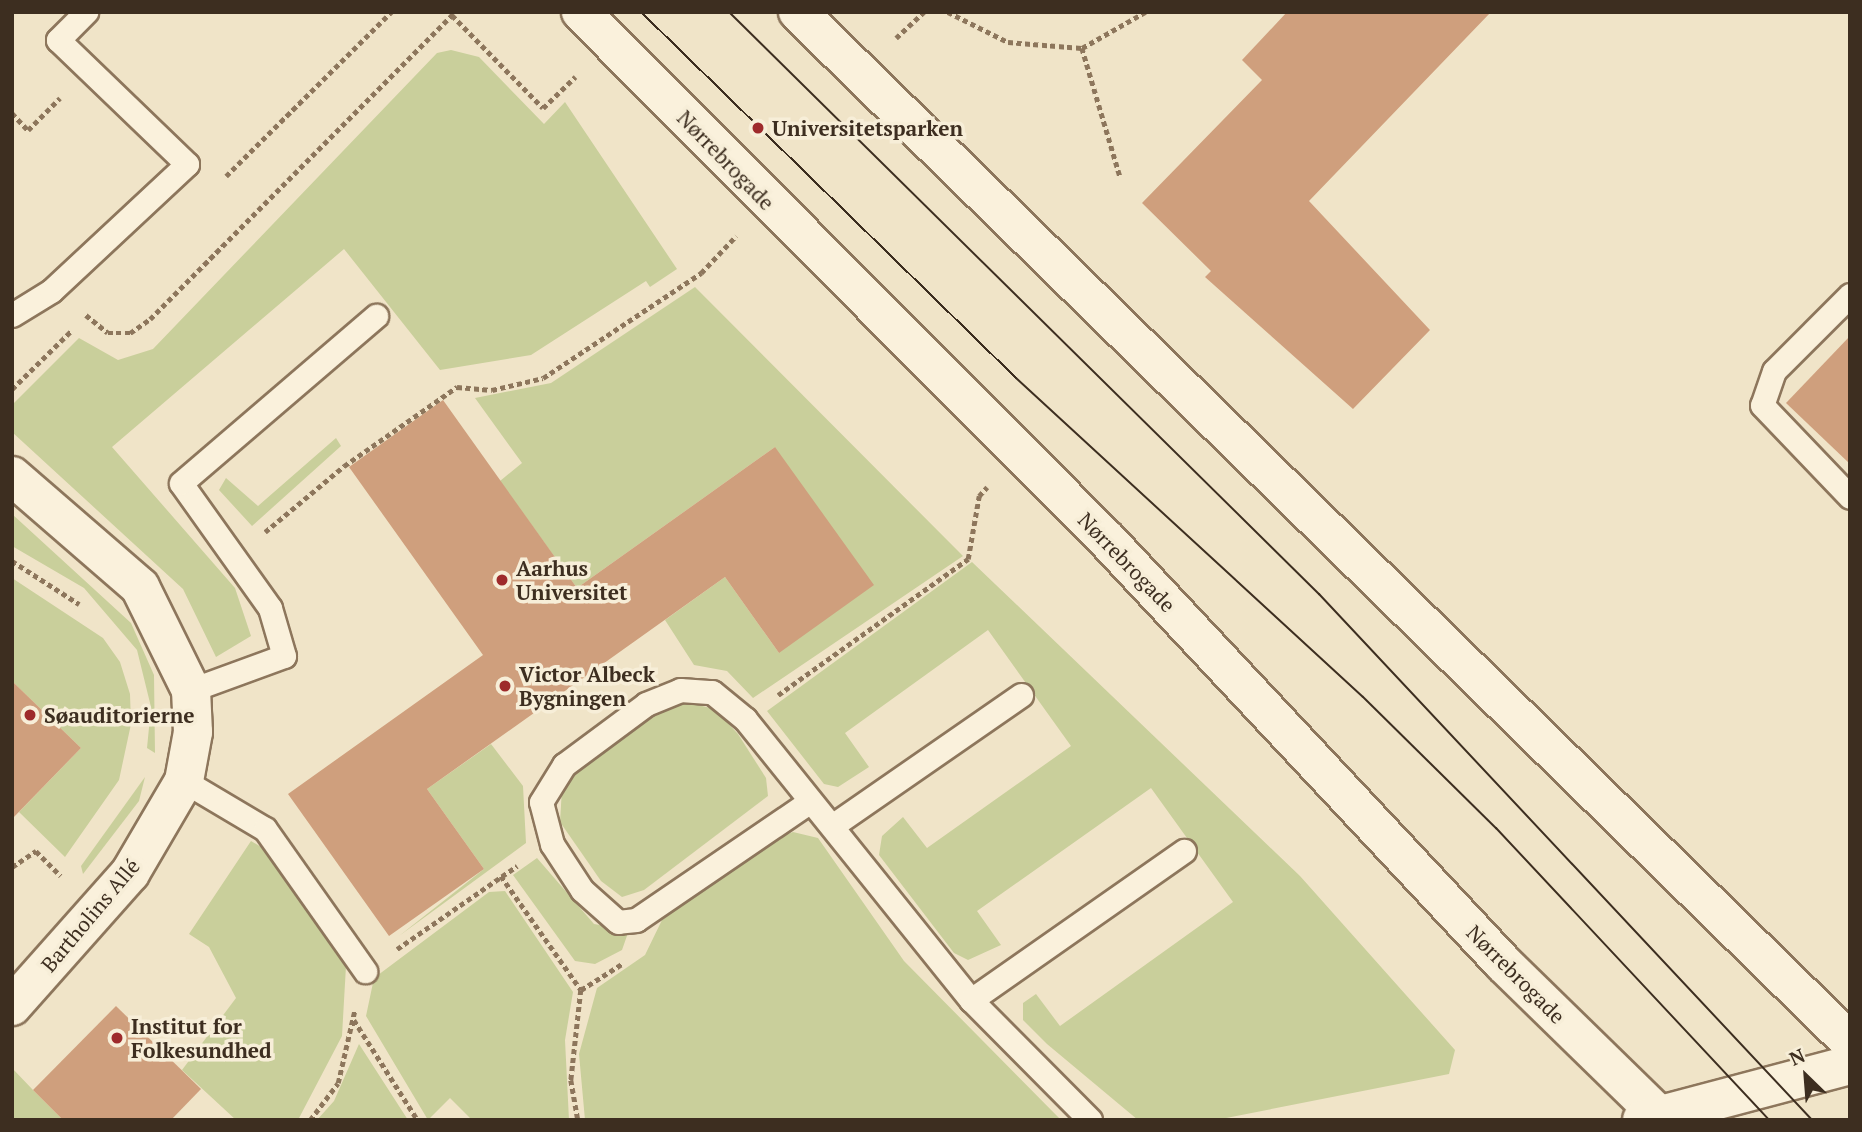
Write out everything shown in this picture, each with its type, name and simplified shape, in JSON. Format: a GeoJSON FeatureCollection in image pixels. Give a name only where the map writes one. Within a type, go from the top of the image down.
{"type":"FeatureCollection","features":[{"type":"Feature","properties":{"kind":"main road","name":"Nørrebrogade"},"geometry":{"type":"LineString","coordinates":[[581,12],[1017,452],[1504,964],[1655,1118]]}},
{"type":"Feature","properties":{"kind":"main road"},"geometry":{"type":"LineString","coordinates":[[798,12],[1850,1042]]}},
{"type":"Feature","properties":{"kind":"main road"},"geometry":{"type":"LineString","coordinates":[[12,476],[140,587],[191,690]]}},
{"type":"Feature","properties":{"kind":"main road","name":"Bartholins Allé"},"geometry":{"type":"LineString","coordinates":[[12,1006],[130,873],[184,781],[191,690]]}},
{"type":"Feature","properties":{"kind":"main road"},"geometry":{"type":"LineString","coordinates":[[1655,1118],[1850,1065]]}},
{"type":"Feature","properties":{"kind":"lane"},"geometry":{"type":"LineString","coordinates":[[12,314],[51,291],[187,164],[58,40],[86,12]]}},
{"type":"Feature","properties":{"kind":"lane"},"geometry":{"type":"LineString","coordinates":[[1850,295],[1774,371],[1762,405],[1850,496]]}},
{"type":"Feature","properties":{"kind":"lane"},"geometry":{"type":"LineString","coordinates":[[191,690],[284,656],[270,608],[238,555],[181,483],[376,316]]}},
{"type":"Feature","properties":{"kind":"lane"},"geometry":{"type":"LineString","coordinates":[[809,803],[636,919],[618,922],[582,890],[552,844],[543,815],[549,782],[564,765],[646,704],[680,690],[712,692],[745,719],[809,803],[832,826],[971,1000],[1090,1120]]}},
{"type":"Feature","properties":{"kind":"lane"},"geometry":{"type":"LineString","coordinates":[[832,826],[1021,695]]}},
{"type":"Feature","properties":{"kind":"lane"},"geometry":{"type":"LineString","coordinates":[[184,781],[264,829],[365,971]]}},
{"type":"Feature","properties":{"kind":"lane"},"geometry":{"type":"LineString","coordinates":[[971,1000],[1184,851]]}},
{"type":"Feature","properties":{"kind":"path"},"geometry":{"type":"LineString","coordinates":[[948,12],[1008,42],[1082,48],[1145,12]]}},
{"type":"Feature","properties":{"kind":"path"},"geometry":{"type":"LineString","coordinates":[[97,324],[108,333],[130,333],[150,319],[453,14],[542,108],[611,42]]}},
{"type":"Feature","properties":{"kind":"path"},"geometry":{"type":"LineString","coordinates":[[1082,48],[1120,176]]}},
{"type":"Feature","properties":{"kind":"path"},"geometry":{"type":"LineString","coordinates":[[12,113],[28,130],[89,71]]}},
{"type":"Feature","properties":{"kind":"path"},"geometry":{"type":"LineString","coordinates":[[238,555],[344,466],[457,387],[492,390],[543,378],[674,292],[701,273],[766,201]]}},
{"type":"Feature","properties":{"kind":"path"},"geometry":{"type":"LineString","coordinates":[[745,719],[968,559],[979,496],[1017,452]]}},
{"type":"Feature","properties":{"kind":"path"},"geometry":{"type":"LineString","coordinates":[[12,561],[83,607]]}},
{"type":"Feature","properties":{"kind":"path"},"geometry":{"type":"LineString","coordinates":[[12,867],[36,851],[61,877]]}},
{"type":"Feature","properties":{"kind":"path"},"geometry":{"type":"LineString","coordinates":[[310,1120],[338,1083],[365,971],[501,876],[581,990],[571,1080],[578,1120]]}},
{"type":"Feature","properties":{"kind":"path"},"geometry":{"type":"LineString","coordinates":[[353,1019],[417,1119]]}},
{"type":"Feature","properties":{"kind":"green space"},"geometry":{"type":"Polygon","coordinates":[[[451,50],[479,57],[544,124],[565,102],[677,269],[650,287],[646,281],[531,355],[440,370],[344,249],[112,447],[235,588],[251,636],[216,657],[183,589],[12,432],[12,405],[79,338],[118,360],[153,349],[437,53],[451,50]]]}},
{"type":"Feature","properties":{"kind":"green space"},"geometry":{"type":"Polygon","coordinates":[[[695,287],[963,556],[753,698],[727,671],[694,665],[665,620],[725,577],[779,653],[775,447],[577,588],[500,481],[522,463],[475,398],[551,383],[695,287]]]}},
{"type":"Feature","properties":{"kind":"green space"},"geometry":{"type":"Polygon","coordinates":[[[336,438],[341,446],[252,526],[219,490],[226,478],[258,506],[336,438]]]}},
{"type":"Feature","properties":{"kind":"green space"},"geometry":{"type":"Polygon","coordinates":[[[12,514],[131,623],[154,675],[155,753],[147,748],[151,707],[137,650],[84,588],[12,546],[12,514]]]}},
{"type":"Feature","properties":{"kind":"green space"},"geometry":{"type":"Polygon","coordinates":[[[972,562],[1300,876],[1455,1050],[1449,1074],[1216,1120],[1138,1120],[1047,1044],[1023,1020],[1023,1003],[1036,994],[1060,1026],[1233,902],[1151,788],[977,911],[1001,945],[968,960],[954,953],[879,855],[882,836],[903,817],[927,848],[1071,746],[988,630],[845,733],[869,767],[838,787],[824,784],[767,711],[972,562]]]}},
{"type":"Feature","properties":{"kind":"green space"},"geometry":{"type":"Polygon","coordinates":[[[12,578],[103,638],[120,662],[130,694],[131,724],[119,780],[65,857],[19,812],[81,748],[12,681],[12,578]]]}},
{"type":"Feature","properties":{"kind":"green space"},"geometry":{"type":"Polygon","coordinates":[[[685,702],[715,709],[738,734],[766,778],[768,796],[644,890],[622,897],[601,881],[560,822],[562,789],[584,763],[671,704],[685,702]]]}},
{"type":"Feature","properties":{"kind":"green space"},"geometry":{"type":"Polygon","coordinates":[[[491,744],[523,786],[526,843],[399,936],[484,869],[427,789],[491,744]]]}},
{"type":"Feature","properties":{"kind":"green space"},"geometry":{"type":"Polygon","coordinates":[[[145,777],[139,801],[83,874],[81,866],[145,777]]]}},
{"type":"Feature","properties":{"kind":"green space"},"geometry":{"type":"Polygon","coordinates":[[[793,832],[818,838],[904,961],[1061,1120],[585,1120],[579,1054],[597,988],[645,955],[662,920],[768,842],[793,832]]]}},
{"type":"Feature","properties":{"kind":"green space"},"geometry":{"type":"Polygon","coordinates":[[[251,841],[270,852],[346,966],[342,1036],[298,1120],[236,1120],[182,1070],[236,998],[209,947],[189,934],[251,841]]]}},
{"type":"Feature","properties":{"kind":"green space"},"geometry":{"type":"Polygon","coordinates":[[[537,858],[594,924],[629,930],[622,950],[595,964],[575,961],[513,875],[537,858]]]}},
{"type":"Feature","properties":{"kind":"green space"},"geometry":{"type":"Polygon","coordinates":[[[505,891],[573,992],[565,1040],[569,1120],[472,1120],[450,1098],[428,1120],[366,1016],[374,978],[489,892],[505,891]]]}},
{"type":"Feature","properties":{"kind":"green space"},"geometry":{"type":"Polygon","coordinates":[[[359,1044],[408,1120],[317,1120],[334,1101],[359,1044]]]}},
{"type":"Feature","properties":{"kind":"green space"},"geometry":{"type":"Polygon","coordinates":[[[12,1068],[33,1090],[63,1120],[12,1120],[12,1068]]]}},
{"type":"Feature","properties":{"kind":"building"},"geometry":{"type":"Polygon","coordinates":[[[1287,12],[1491,12],[1309,201],[1430,330],[1353,409],[1205,277],[1211,271],[1142,203],[1262,80],[1242,60],[1287,12]]]}},
{"type":"Feature","properties":{"kind":"building"},"geometry":{"type":"Polygon","coordinates":[[[1850,336],[1850,464],[1786,403],[1850,336]]]}},
{"type":"Feature","properties":{"kind":"building","name":"Victor Albeck Bygningen"},"geometry":{"type":"Polygon","coordinates":[[[443,400],[577,588],[775,447],[874,585],[779,653],[725,577],[427,789],[484,869],[389,936],[288,794],[483,655],[349,467],[443,400]]]}},
{"type":"Feature","properties":{"kind":"building","name":"Søauditorierne"},"geometry":{"type":"Polygon","coordinates":[[[12,681],[81,748],[12,819],[12,681]]]}},
{"type":"Feature","properties":{"kind":"building","name":"Institut for Folkesundhed"},"geometry":{"type":"Polygon","coordinates":[[[116,1006],[201,1089],[171,1120],[63,1120],[33,1090],[116,1006]]]}},
{"type":"Feature","properties":{"kind":"tram line"},"geometry":{"type":"LineString","coordinates":[[641,12],[1016,378],[1363,697],[1496,828],[1769,1120]]}},
{"type":"Feature","properties":{"kind":"tram line"},"geometry":{"type":"LineString","coordinates":[[729,12],[1319,594],[1812,1120]]}},
{"type":"Feature","properties":{"kind":"place","name":"Universitetsparken"},"geometry":{"type":"Point","coordinates":[758,128]}},
{"type":"Feature","properties":{"kind":"place","name":"Aarhus Universitet"},"geometry":{"type":"Point","coordinates":[502,580]}},
{"type":"Feature","properties":{"kind":"place","name":"Victor Albeck Bygningen"},"geometry":{"type":"Point","coordinates":[505,686]}},
{"type":"Feature","properties":{"kind":"place","name":"Søauditorierne"},"geometry":{"type":"Point","coordinates":[30,715]}},
{"type":"Feature","properties":{"kind":"place","name":"Institut for Folkesundhed"},"geometry":{"type":"Point","coordinates":[117,1038]}}]}
